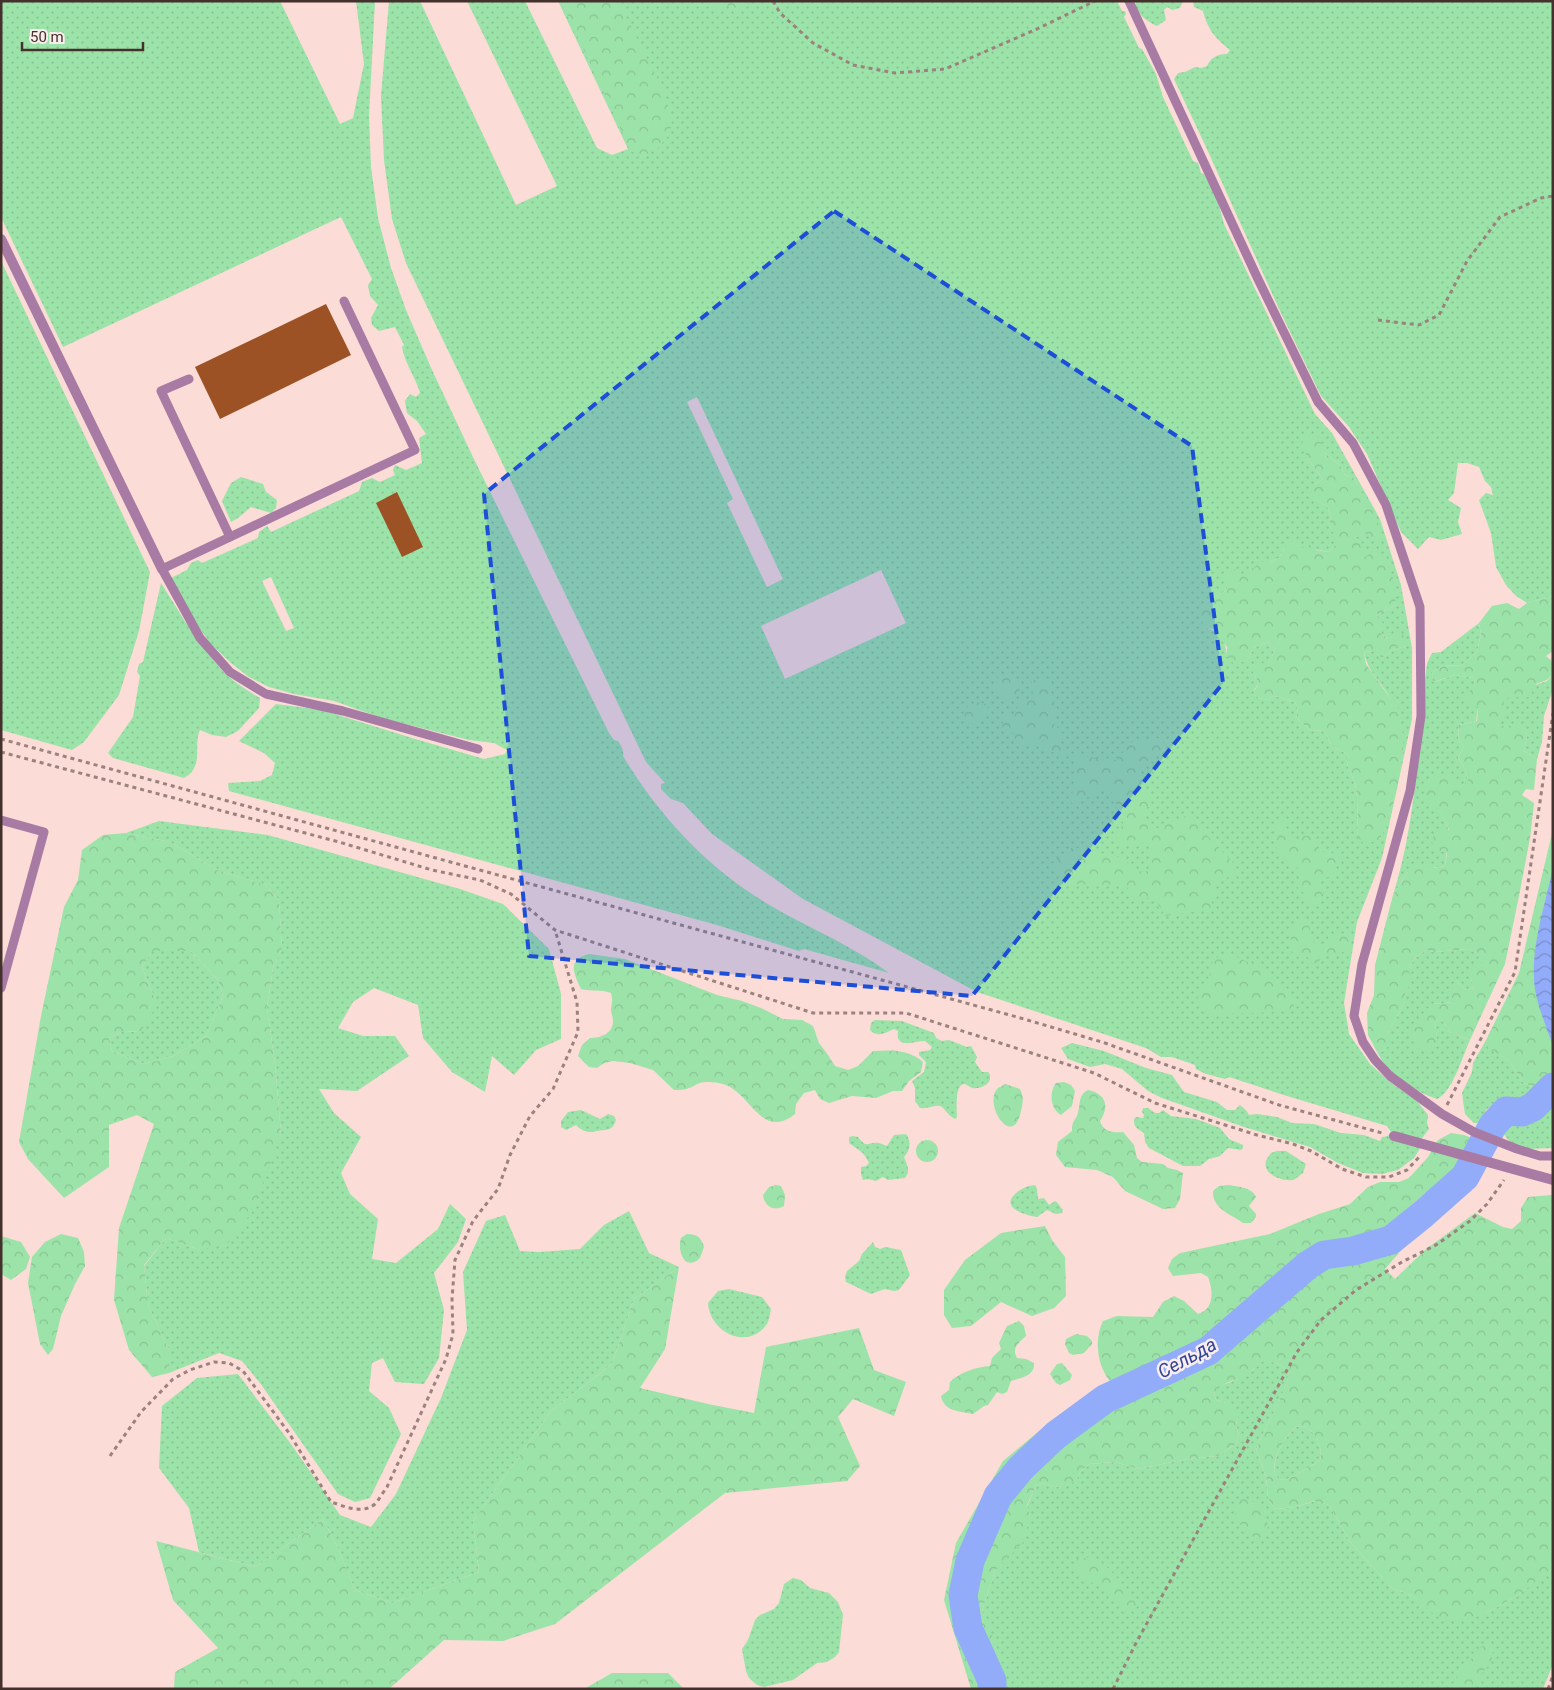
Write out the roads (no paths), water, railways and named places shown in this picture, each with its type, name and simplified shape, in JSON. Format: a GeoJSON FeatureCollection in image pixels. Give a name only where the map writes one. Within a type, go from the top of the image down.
{"type":"FeatureCollection","features":[{"type":"Feature","properties":{"kind":"street"},"geometry":{"type":"LineString","coordinates":[[1,239],[162,569]]}},
{"type":"Feature","properties":{"kind":"street"},"geometry":{"type":"LineString","coordinates":[[1394,1136],[1553,1180]]}},
{"type":"Feature","properties":{"kind":"lane"},"geometry":{"type":"LineString","coordinates":[[1129,1],[1257,277],[1318,402],[1353,443],[1386,505],[1420,608],[1421,716],[1410,791],[1362,964],[1354,1016],[1363,1042],[1390,1076],[1442,1114],[1474,1132],[1518,1149],[1540,1156],[1553,1156]]}},
{"type":"Feature","properties":{"kind":"lane"},"geometry":{"type":"LineString","coordinates":[[344,301],[415,450],[162,569],[200,638],[230,672],[266,694],[343,712],[478,749]]}},
{"type":"Feature","properties":{"kind":"lane"},"geometry":{"type":"LineString","coordinates":[[189,379],[160,391],[230,537]]}},
{"type":"Feature","properties":{"kind":"lane"},"geometry":{"type":"LineString","coordinates":[[1,820],[44,832],[1,988]]}},
{"type":"Feature","properties":{"kind":"water"},"geometry":{"type":"Polygon","coordinates":[[[1553,867],[1553,1046],[1536,995],[1534,964],[1537,936],[1553,867]]]}},
{"type":"Feature","properties":{"kind":"waterway","name":"Сельда"},"geometry":{"type":"LineString","coordinates":[[992,1689],[992,1681],[968,1628],[963,1595],[970,1561],[998,1496],[1021,1468],[1056,1435],[1105,1399],[1208,1351],[1308,1265],[1324,1255],[1353,1251],[1391,1240],[1465,1177],[1493,1125],[1506,1111],[1522,1112],[1533,1107],[1553,1087]]}}]}
